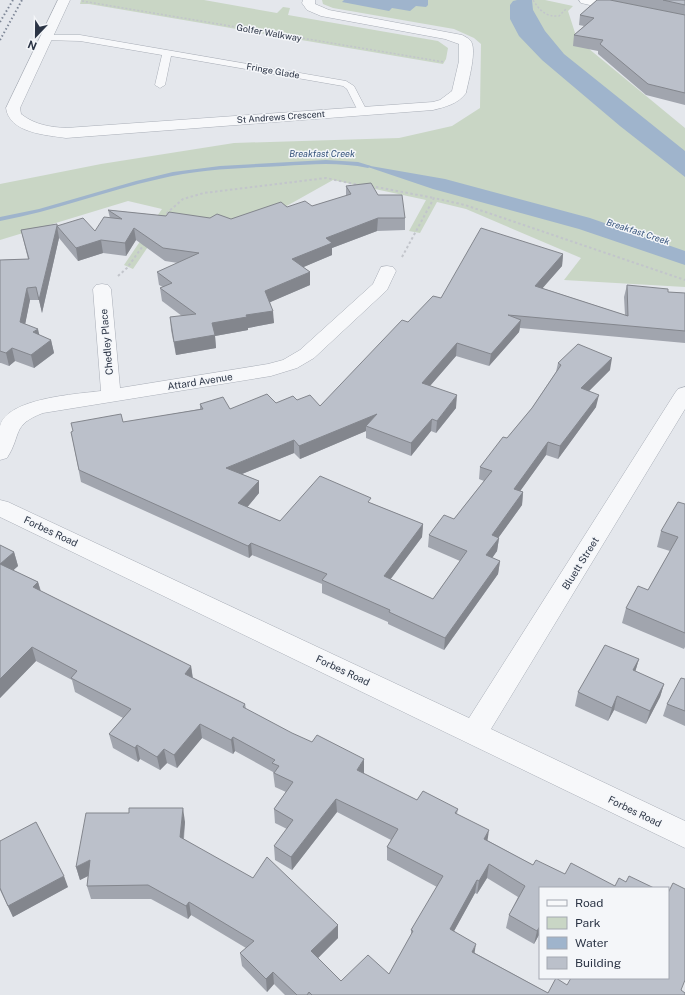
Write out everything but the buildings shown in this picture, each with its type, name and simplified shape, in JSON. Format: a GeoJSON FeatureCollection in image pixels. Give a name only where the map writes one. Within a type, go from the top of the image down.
{"type":"FeatureCollection","features":[{"type":"Feature","properties":{"kind":"street","name":"St Andrews Crescent"},"geometry":{"type":"LineString","coordinates":[[64,0],[13,108],[14,116],[22,123],[32,128],[66,133],[433,106],[444,103],[459,93],[464,66],[466,47],[465,42],[457,38],[326,13],[311,7],[308,3],[309,0]]}},
{"type":"Feature","properties":{"kind":"street"},"geometry":{"type":"LineString","coordinates":[[585,0],[640,12]]}},
{"type":"Feature","properties":{"kind":"street","name":"Attard Avenue"},"geometry":{"type":"LineString","coordinates":[[0,453],[7,431],[13,421],[22,413],[40,407],[271,370],[290,364],[307,354],[381,286],[394,265]]}},
{"type":"Feature","properties":{"kind":"street","name":"Chedley Place"},"geometry":{"type":"LineString","coordinates":[[102,289],[111,395]]}},
{"type":"Feature","properties":{"kind":"street","name":"Bluett Street"},"geometry":{"type":"LineString","coordinates":[[474,733],[685,393]]}},
{"type":"Feature","properties":{"kind":"street","name":"Forbes Road"},"geometry":{"type":"LineString","coordinates":[[0,508],[685,835]]}},
{"type":"Feature","properties":{"kind":"lane","name":"Fringe Glade"},"geometry":{"type":"LineString","coordinates":[[46,38],[80,38],[346,84],[352,88],[362,111]]}},
{"type":"Feature","properties":{"kind":"lane"},"geometry":{"type":"LineString","coordinates":[[160,85],[168,53]]}},
{"type":"Feature","properties":{"kind":"path"},"geometry":{"type":"LineString","coordinates":[[533,0],[542,13],[548,16],[558,16],[572,4]]}},
{"type":"Feature","properties":{"kind":"path","name":"Golfer Walkway"},"geometry":{"type":"LineString","coordinates":[[81,1],[464,66]]}},
{"type":"Feature","properties":{"kind":"path"},"geometry":{"type":"LineString","coordinates":[[164,218],[168,212],[183,199],[204,193],[326,178],[465,205],[685,280]]}},
{"type":"Feature","properties":{"kind":"path"},"geometry":{"type":"LineString","coordinates":[[394,265],[434,198]]}},
{"type":"Feature","properties":{"kind":"path"},"geometry":{"type":"LineString","coordinates":[[102,289],[127,268],[146,243]]}},
{"type":"Feature","properties":{"kind":"green space"},"geometry":{"type":"Polygon","coordinates":[[[81,0],[204,0],[277,13],[283,7],[290,8],[288,15],[438,41],[448,48],[446,59],[443,64],[89,4],[80,4],[81,0]]]}},
{"type":"Feature","properties":{"kind":"green space"},"geometry":{"type":"Polygon","coordinates":[[[322,0],[545,0],[573,6],[568,11],[577,39],[685,128],[685,287],[564,280],[581,258],[466,209],[437,202],[420,233],[409,231],[426,200],[333,180],[242,231],[166,220],[133,269],[124,265],[162,209],[128,201],[0,240],[0,184],[101,164],[234,143],[399,138],[452,126],[480,108],[481,44],[474,38],[454,29],[333,8],[323,4],[322,0]]]}},
{"type":"Feature","properties":{"kind":"water"},"geometry":{"type":"Polygon","coordinates":[[[344,0],[428,0],[428,5],[426,7],[416,6],[410,11],[392,8],[389,11],[342,2],[344,0]]]}},
{"type":"Feature","properties":{"kind":"water"},"geometry":{"type":"Polygon","coordinates":[[[532,0],[533,10],[545,31],[564,54],[685,151],[685,177],[620,126],[542,60],[519,36],[510,19],[510,5],[513,1],[532,0]]]}},
{"type":"Feature","properties":{"kind":"water"},"geometry":{"type":"Polygon","coordinates":[[[359,164],[445,179],[590,218],[685,251],[685,265],[579,229],[433,189],[359,164]]]}},
{"type":"Feature","properties":{"kind":"waterway","name":"Breakfast Creek"},"geometry":{"type":"LineString","coordinates":[[0,219],[40,211],[138,182],[189,171],[236,166],[315,162],[347,162],[368,166]]}},
{"type":"Feature","properties":{"kind":"railway"},"geometry":{"type":"LineString","coordinates":[[0,22],[13,0]]}},
{"type":"Feature","properties":{"kind":"railway"},"geometry":{"type":"LineString","coordinates":[[0,40],[22,0]]}}]}
